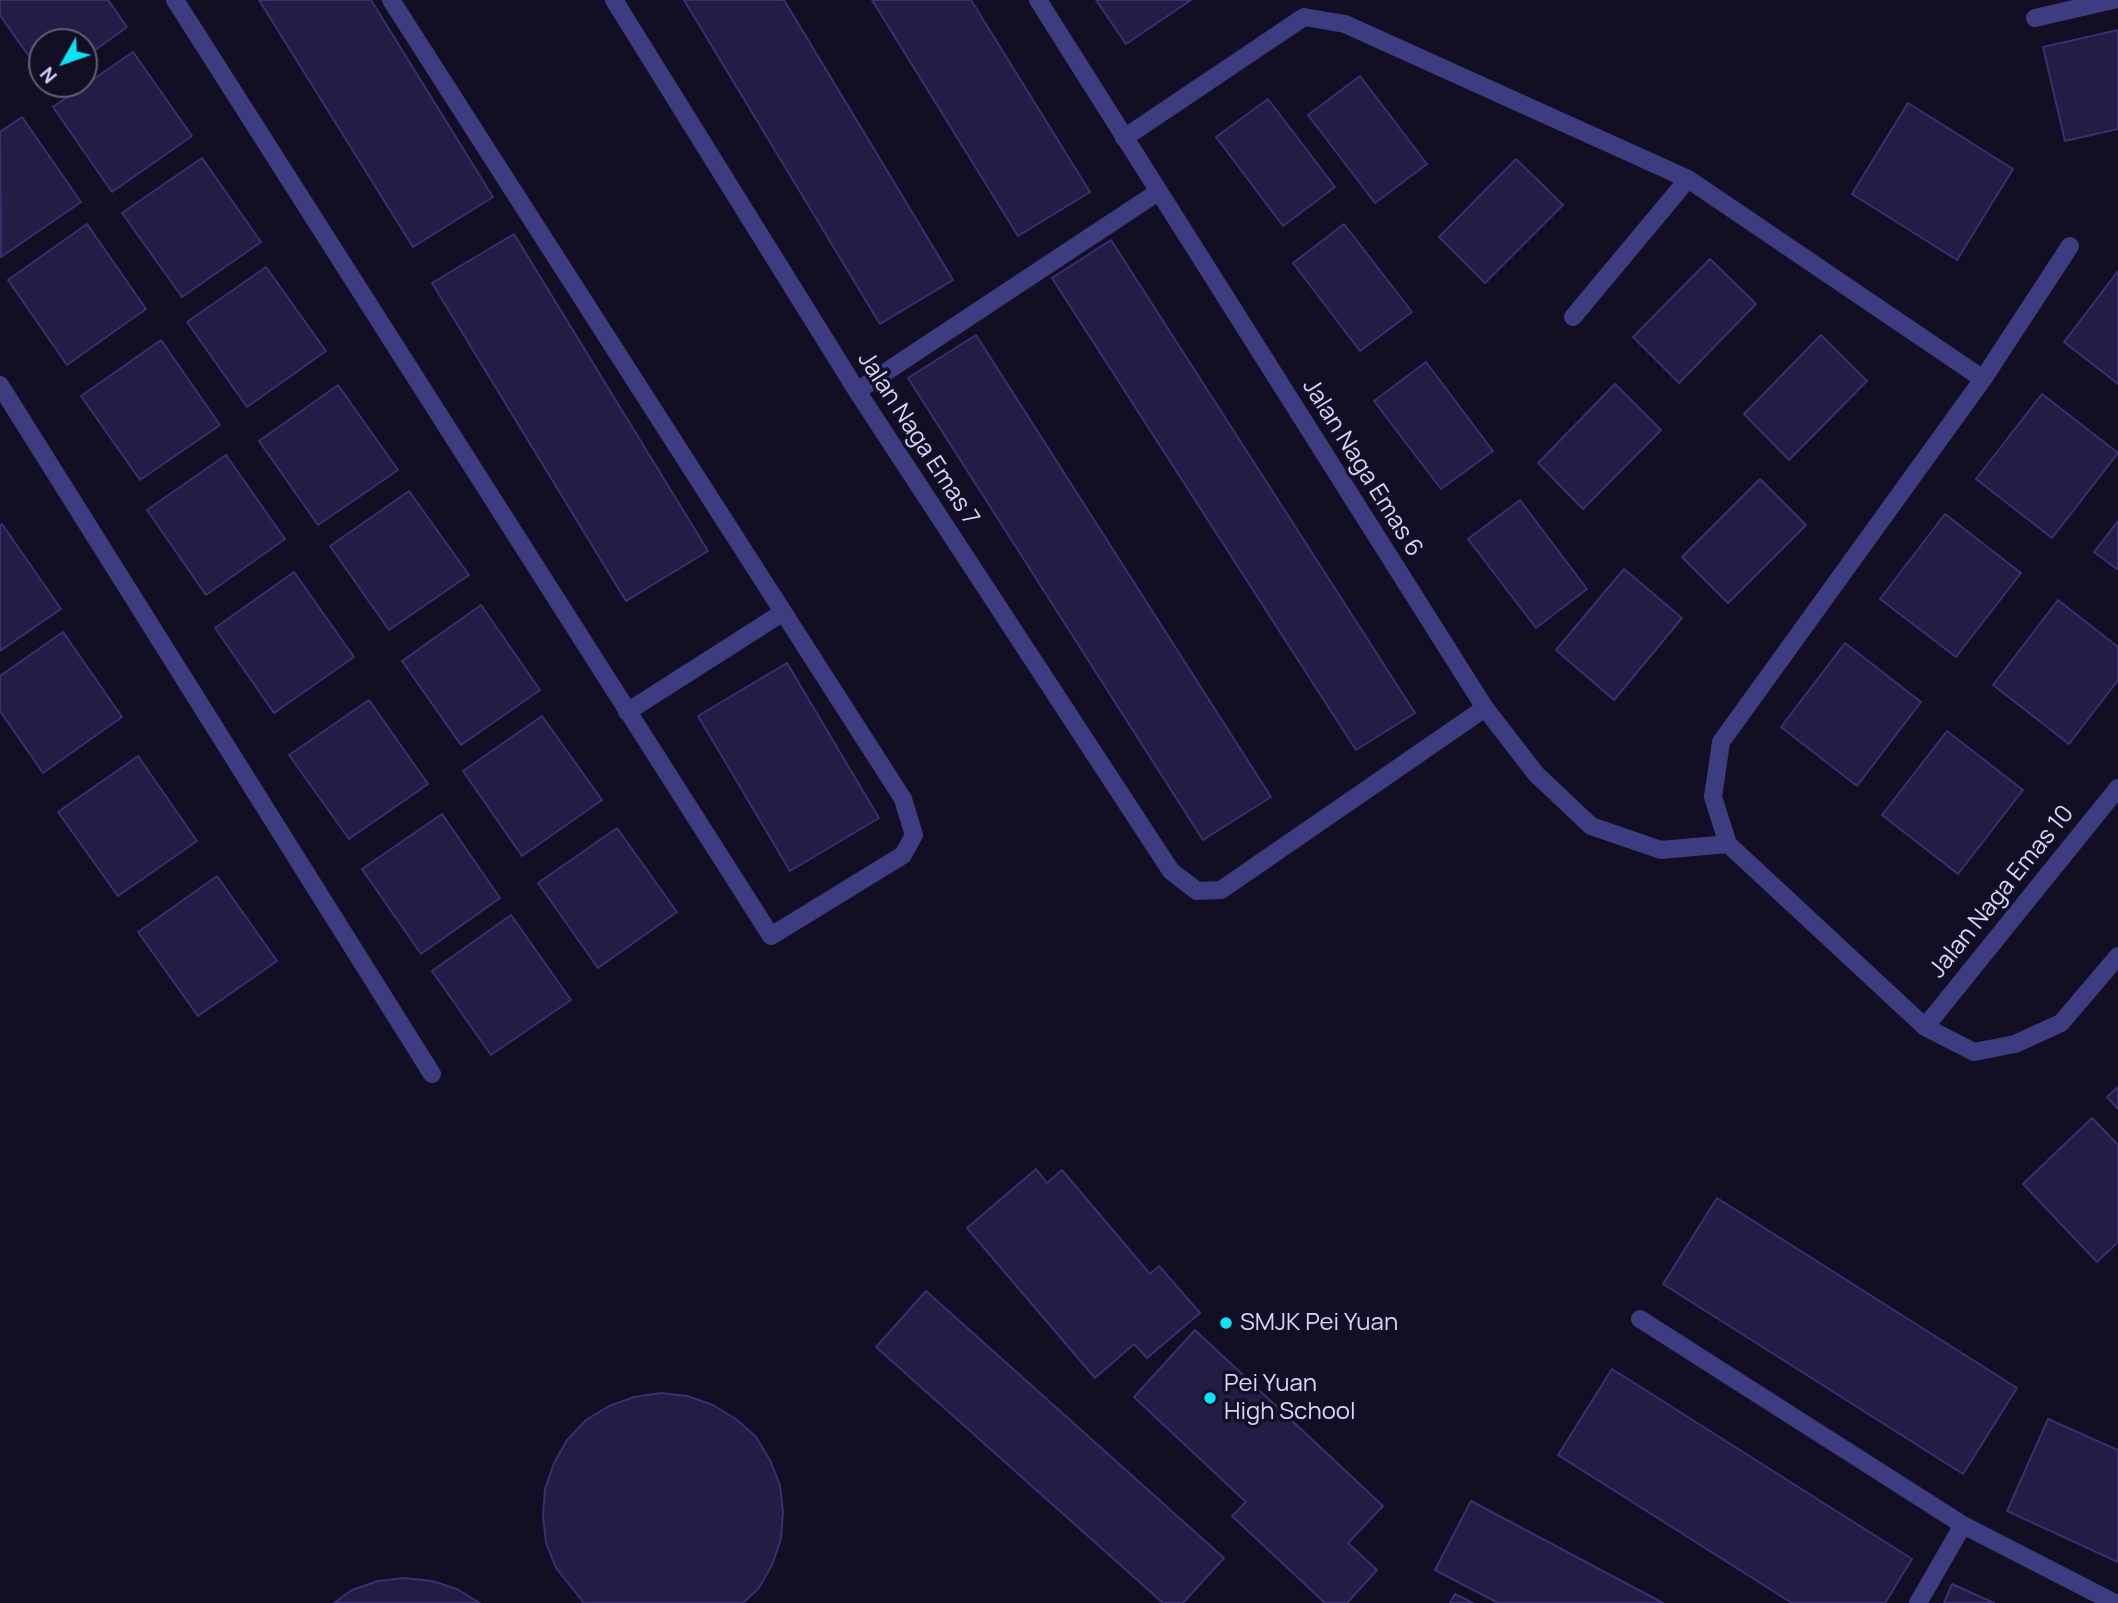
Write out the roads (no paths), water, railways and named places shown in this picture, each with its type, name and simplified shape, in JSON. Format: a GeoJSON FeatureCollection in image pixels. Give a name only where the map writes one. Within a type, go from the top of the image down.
{"type":"FeatureCollection","features":[{"type":"Feature","properties":{"kind":"street"},"geometry":{"type":"LineString","coordinates":[[175,0],[771,936],[904,855],[914,835],[903,799],[391,0]]}},
{"type":"Feature","properties":{"kind":"street","name":"Jalan Naga Emas 7"},"geometry":{"type":"LineString","coordinates":[[614,0],[857,391],[1171,871],[1197,891],[1221,890],[1486,708]]}},
{"type":"Feature","properties":{"kind":"street","name":"Jalan Naga Emas 6"},"geometry":{"type":"LineString","coordinates":[[1038,0],[1486,708],[1536,774],[1591,826],[1661,850],[1728,844]]}},
{"type":"Feature","properties":{"kind":"street"},"geometry":{"type":"LineString","coordinates":[[2035,18],[2113,0]]}},
{"type":"Feature","properties":{"kind":"street"},"geometry":{"type":"LineString","coordinates":[[1124,138],[1304,17],[1345,24],[1688,179],[1983,379]]}},
{"type":"Feature","properties":{"kind":"street"},"geometry":{"type":"LineString","coordinates":[[1573,317],[1688,179]]}},
{"type":"Feature","properties":{"kind":"street"},"geometry":{"type":"LineString","coordinates":[[857,391],[1158,192]]}},
{"type":"Feature","properties":{"kind":"street"},"geometry":{"type":"LineString","coordinates":[[2070,246],[1983,379],[1721,742],[1713,797],[1728,844],[1925,1027],[1974,1052],[2015,1044],[2061,1023],[2118,956]]}},
{"type":"Feature","properties":{"kind":"street"},"geometry":{"type":"LineString","coordinates":[[0,385],[432,1074]]}},
{"type":"Feature","properties":{"kind":"street"},"geometry":{"type":"LineString","coordinates":[[627,712],[782,613]]}},
{"type":"Feature","properties":{"kind":"street","name":"Jalan Naga Emas 10"},"geometry":{"type":"LineString","coordinates":[[1925,1027],[2118,788]]}},
{"type":"Feature","properties":{"kind":"street"},"geometry":{"type":"LineString","coordinates":[[1640,1319],[1963,1525],[2115,1603]]}},
{"type":"Feature","properties":{"kind":"street"},"geometry":{"type":"LineString","coordinates":[[1918,1603],[1963,1525]]}},
{"type":"Feature","properties":{"kind":"place","name":"SMJK Pei Yuan"},"geometry":{"type":"Point","coordinates":[1226,1323]}},
{"type":"Feature","properties":{"kind":"place","name":"Pei Yuan High School"},"geometry":{"type":"Point","coordinates":[1210,1398]}}]}
